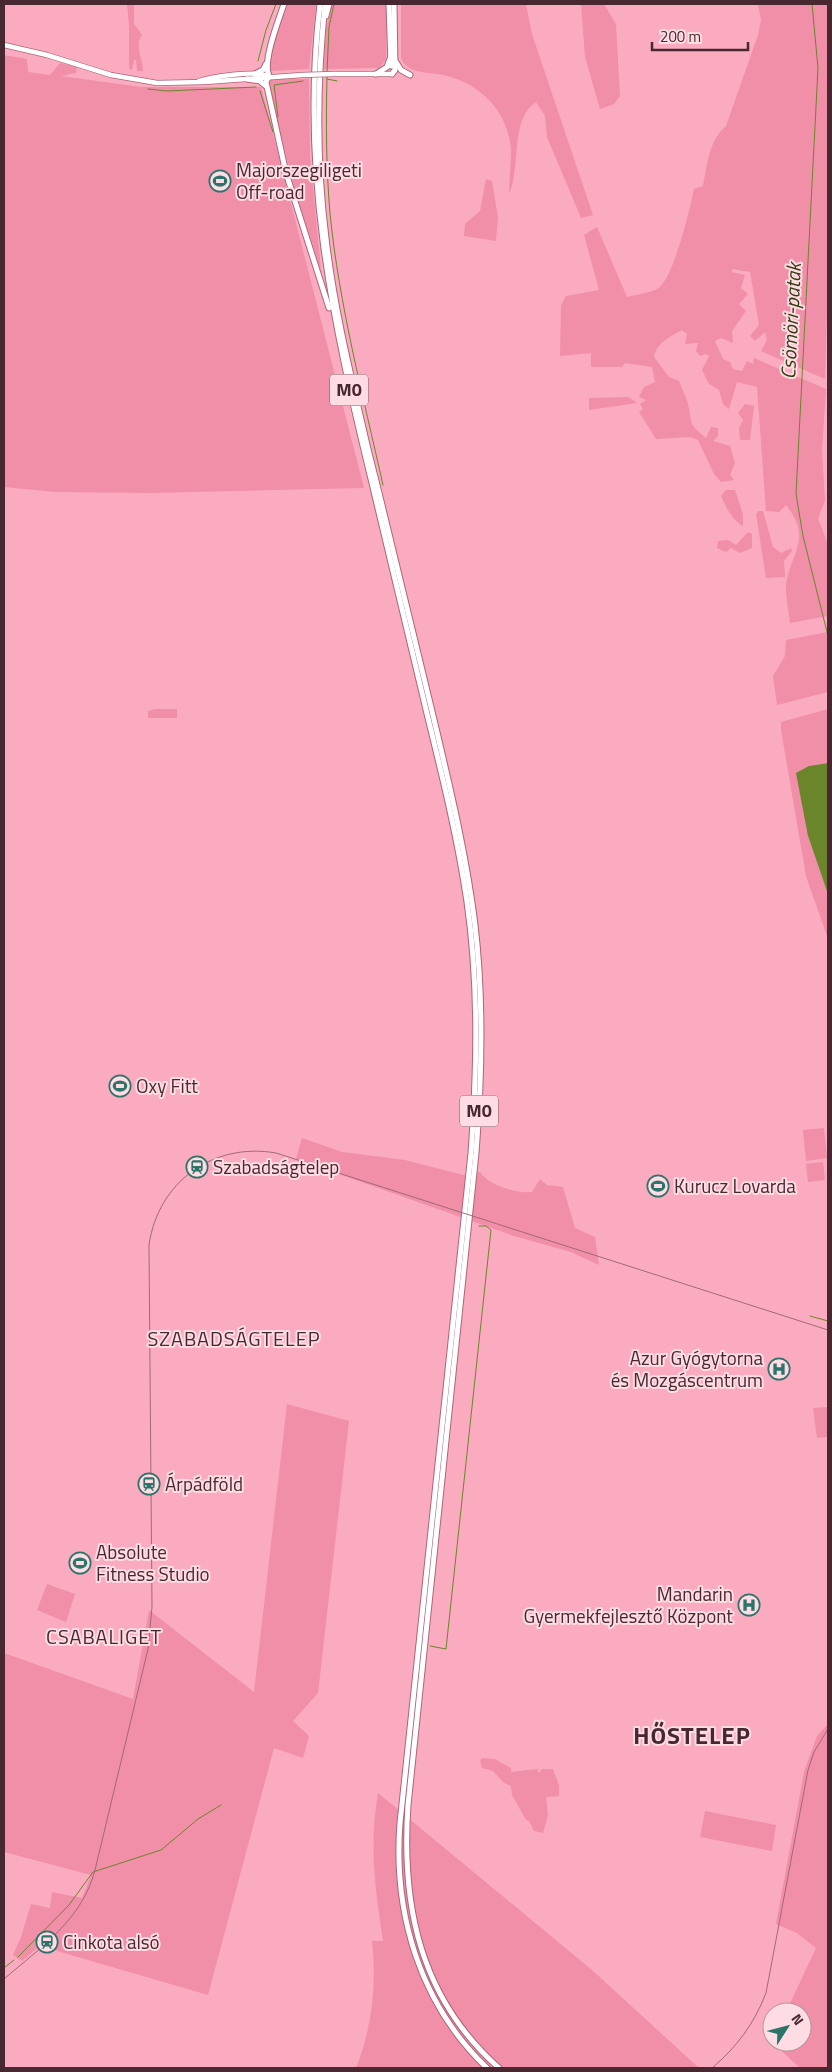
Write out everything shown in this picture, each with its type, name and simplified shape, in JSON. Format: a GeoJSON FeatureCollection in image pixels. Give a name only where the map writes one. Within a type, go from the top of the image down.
{"type":"FeatureCollection","features":[{"type":"Feature","properties":{"kind":"highway"},"geometry":{"type":"LineString","coordinates":[[284,4],[269,57],[267,89],[286,173],[336,332]]}},
{"type":"Feature","properties":{"kind":"highway","name":"M0"},"geometry":{"type":"LineString","coordinates":[[320,4],[314,90],[314,154],[321,238],[336,332],[452,821],[466,900],[474,963],[476,1060],[471,1153],[400,1824],[398,1864],[405,1923],[419,1967],[436,2002],[452,2027],[473,2055],[486,2068]]}},
{"type":"Feature","properties":{"kind":"highway","name":"M0"},"geometry":{"type":"LineString","coordinates":[[325,4],[319,99],[320,165],[323,215],[333,284],[355,393],[456,817],[472,900],[479,965],[482,1059],[476,1153],[409,1797],[406,1858],[408,1894],[413,1923],[430,1973],[441,1995],[464,2031],[499,2068]]}},
{"type":"Feature","properties":{"kind":"highway"},"geometry":{"type":"LineString","coordinates":[[322,31],[330,4]]}},
{"type":"Feature","properties":{"kind":"highway"},"geometry":{"type":"LineString","coordinates":[[389,4],[393,56],[399,68],[410,75]]}},
{"type":"Feature","properties":{"kind":"highway"},"geometry":{"type":"LineString","coordinates":[[392,74],[394,4]]}},
{"type":"Feature","properties":{"kind":"highway"},"geometry":{"type":"LineString","coordinates":[[376,74],[387,67],[393,56]]}},
{"type":"Feature","properties":{"kind":"highway"},"geometry":{"type":"LineString","coordinates":[[255,74],[263,70],[269,57]]}},
{"type":"Feature","properties":{"kind":"highway"},"geometry":{"type":"LineString","coordinates":[[247,79],[260,81],[267,89]]}},
{"type":"Feature","properties":{"kind":"main road"},"geometry":{"type":"LineString","coordinates":[[4,45],[135,80],[166,84],[268,76],[392,74]]}},
{"type":"Feature","properties":{"kind":"main road"},"geometry":{"type":"LineString","coordinates":[[194,83],[214,77],[255,74],[268,76]]}},
{"type":"Feature","properties":{"kind":"shaded area"},"geometry":{"type":"Polygon","coordinates":[[[127,4],[134,4],[134,24],[142,35],[139,47],[143,71],[137,71],[136,60],[134,60],[132,70],[129,69],[127,4]]]}},
{"type":"Feature","properties":{"kind":"shaded area"},"geometry":{"type":"Polygon","coordinates":[[[287,4],[316,4],[309,69],[270,71],[277,31],[287,4]]]}},
{"type":"Feature","properties":{"kind":"shaded area"},"geometry":{"type":"Polygon","coordinates":[[[332,4],[385,4],[387,10],[386,60],[379,68],[324,69],[326,28],[332,4]]]}},
{"type":"Feature","properties":{"kind":"shaded area"},"geometry":{"type":"Polygon","coordinates":[[[526,4],[532,34],[593,215],[581,218],[547,137],[545,116],[536,102],[528,109],[522,119],[513,183],[509,194],[511,151],[509,136],[497,110],[478,90],[466,83],[452,77],[412,69],[401,58],[401,5],[526,4]]]}},
{"type":"Feature","properties":{"kind":"shaded area"},"geometry":{"type":"Polygon","coordinates":[[[581,4],[604,4],[616,24],[620,96],[614,104],[600,109],[585,57],[581,4]]]}},
{"type":"Feature","properties":{"kind":"shaded area"},"geometry":{"type":"Polygon","coordinates":[[[758,4],[828,4],[828,282],[825,379],[761,351],[767,340],[765,332],[755,341],[750,336],[759,325],[750,272],[732,269],[732,272],[745,275],[741,288],[748,294],[739,304],[746,311],[732,331],[733,343],[721,338],[715,341],[723,359],[730,362],[733,369],[742,371],[747,361],[753,364],[754,358],[826,389],[822,450],[825,500],[818,519],[828,544],[828,616],[790,623],[786,584],[798,545],[798,527],[786,505],[779,512],[766,511],[757,387],[737,382],[729,409],[723,404],[719,390],[709,384],[702,370],[709,356],[706,354],[700,356],[696,351],[698,343],[685,344],[687,334],[682,330],[665,340],[655,352],[654,357],[669,377],[679,381],[687,401],[693,426],[706,438],[711,427],[718,428],[718,436],[713,441],[730,446],[735,463],[730,475],[734,480],[721,482],[714,474],[698,440],[690,437],[656,439],[639,412],[643,409],[640,404],[646,400],[639,397],[644,387],[655,382],[652,367],[625,363],[622,367],[591,367],[591,353],[560,356],[561,305],[566,296],[599,290],[584,235],[597,227],[627,297],[657,289],[669,273],[680,244],[694,189],[703,186],[712,146],[726,126],[758,35],[761,20],[758,4]]]}},
{"type":"Feature","properties":{"kind":"shaded area"},"geometry":{"type":"Polygon","coordinates":[[[4,55],[27,59],[28,72],[50,75],[60,63],[77,67],[76,73],[61,76],[141,87],[261,87],[364,488],[150,493],[55,492],[4,487],[4,55]]]}},
{"type":"Feature","properties":{"kind":"shaded area"},"geometry":{"type":"Polygon","coordinates":[[[270,79],[309,79],[310,157],[321,270],[293,184],[268,81],[270,79]]]}},
{"type":"Feature","properties":{"kind":"shaded area"},"geometry":{"type":"Polygon","coordinates":[[[486,179],[492,181],[498,218],[496,241],[464,236],[465,224],[480,211],[486,179]]]}},
{"type":"Feature","properties":{"kind":"shaded area"},"geometry":{"type":"Polygon","coordinates":[[[628,397],[637,403],[589,410],[589,398],[628,397]]]}},
{"type":"Feature","properties":{"kind":"shaded area"},"geometry":{"type":"Polygon","coordinates":[[[745,404],[754,406],[750,440],[740,440],[739,428],[743,420],[738,413],[745,404]]]}},
{"type":"Feature","properties":{"kind":"shaded area"},"geometry":{"type":"Polygon","coordinates":[[[726,490],[735,490],[743,514],[743,526],[732,516],[721,496],[726,490]]]}},
{"type":"Feature","properties":{"kind":"shaded area"},"geometry":{"type":"Polygon","coordinates":[[[759,511],[763,511],[773,547],[781,553],[791,548],[792,551],[784,561],[785,577],[766,578],[756,514],[759,511]]]}},
{"type":"Feature","properties":{"kind":"shaded area"},"geometry":{"type":"Polygon","coordinates":[[[748,532],[752,534],[752,548],[740,553],[731,548],[726,552],[717,548],[718,541],[728,540],[736,545],[748,532]]]}},
{"type":"Feature","properties":{"kind":"shaded area"},"geometry":{"type":"Polygon","coordinates":[[[828,632],[828,692],[777,705],[773,676],[785,656],[786,640],[828,632]]]}},
{"type":"Feature","properties":{"kind":"shaded area"},"geometry":{"type":"Polygon","coordinates":[[[155,709],[177,709],[177,718],[148,718],[148,711],[155,709]]]}},
{"type":"Feature","properties":{"kind":"shaded area"},"geometry":{"type":"Polygon","coordinates":[[[828,709],[828,763],[809,766],[808,836],[828,894],[828,939],[806,876],[781,722],[828,709]]]}},
{"type":"Feature","properties":{"kind":"shaded area"},"geometry":{"type":"Polygon","coordinates":[[[828,763],[828,894],[808,836],[796,773],[809,766],[828,763]]]}},
{"type":"Feature","properties":{"kind":"shaded area"},"geometry":{"type":"Polygon","coordinates":[[[824,1128],[827,1158],[806,1161],[803,1130],[824,1128]]]}},
{"type":"Feature","properties":{"kind":"shaded area"},"geometry":{"type":"Polygon","coordinates":[[[302,1138],[342,1152],[405,1160],[463,1175],[480,1172],[496,1185],[519,1192],[532,1192],[540,1179],[547,1185],[563,1187],[575,1228],[595,1237],[599,1265],[571,1252],[514,1236],[296,1159],[302,1138]]]}},
{"type":"Feature","properties":{"kind":"shaded area"},"geometry":{"type":"Polygon","coordinates":[[[823,1162],[825,1180],[808,1182],[806,1164],[823,1162]]]}},
{"type":"Feature","properties":{"kind":"shaded area"},"geometry":{"type":"Polygon","coordinates":[[[287,1404],[349,1421],[318,1693],[293,1721],[309,1736],[303,1758],[274,1748],[208,1995],[40,1946],[22,1961],[13,1955],[21,1937],[31,1904],[50,1908],[52,1892],[82,1898],[91,1875],[4,1852],[4,1653],[133,1699],[149,1610],[254,1692],[287,1404]]]}},
{"type":"Feature","properties":{"kind":"shaded area"},"geometry":{"type":"Polygon","coordinates":[[[828,1407],[828,1437],[817,1438],[813,1408],[828,1407]]]}},
{"type":"Feature","properties":{"kind":"shaded area"},"geometry":{"type":"Polygon","coordinates":[[[47,1584],[75,1594],[66,1622],[37,1610],[47,1584]]]}},
{"type":"Feature","properties":{"kind":"shaded area"},"geometry":{"type":"Polygon","coordinates":[[[828,1724],[828,2068],[800,2068],[783,2052],[812,2052],[812,2002],[791,2002],[816,1948],[797,1933],[776,1924],[804,1772],[817,1736],[828,1724]]]}},
{"type":"Feature","properties":{"kind":"shaded area"},"geometry":{"type":"Polygon","coordinates":[[[483,1758],[495,1759],[511,1768],[511,1772],[537,1769],[539,1773],[542,1769],[553,1769],[559,1785],[559,1796],[546,1797],[548,1815],[543,1833],[534,1831],[529,1821],[526,1820],[512,1795],[511,1786],[504,1783],[493,1771],[482,1768],[480,1760],[483,1758]]]}},
{"type":"Feature","properties":{"kind":"shaded area"},"geometry":{"type":"Polygon","coordinates":[[[378,1793],[592,1970],[699,2068],[356,2068],[366,2037],[372,2006],[374,1973],[372,1941],[383,1941],[374,1867],[374,1831],[378,1793]]]}},
{"type":"Feature","properties":{"kind":"shaded area"},"geometry":{"type":"Polygon","coordinates":[[[705,1811],[776,1825],[772,1851],[700,1837],[705,1811]]]}},
{"type":"Feature","properties":{"kind":"waterway"},"geometry":{"type":"LineString","coordinates":[[258,61],[266,30],[276,4]]}},
{"type":"Feature","properties":{"kind":"waterway"},"geometry":{"type":"LineString","coordinates":[[327,72],[329,27],[334,4]]}},
{"type":"Feature","properties":{"kind":"waterway","name":"Csömöri-patak"},"geometry":{"type":"LineString","coordinates":[[812,4],[818,68],[796,494],[803,536],[828,636]]}},
{"type":"Feature","properties":{"kind":"waterway"},"geometry":{"type":"LineString","coordinates":[[327,76],[326,128],[328,179],[334,247],[352,350],[383,485]]}},
{"type":"Feature","properties":{"kind":"waterway"},"geometry":{"type":"LineString","coordinates":[[327,79],[337,81]]}},
{"type":"Feature","properties":{"kind":"waterway"},"geometry":{"type":"LineString","coordinates":[[278,117],[274,85],[303,81]]}},
{"type":"Feature","properties":{"kind":"waterway"},"geometry":{"type":"LineString","coordinates":[[148,89],[167,91],[256,87]]}},
{"type":"Feature","properties":{"kind":"waterway"},"geometry":{"type":"LineString","coordinates":[[260,91],[273,132]]}},
{"type":"Feature","properties":{"kind":"waterway"},"geometry":{"type":"LineString","coordinates":[[430,1646],[446,1649],[491,1230],[486,1226],[479,1226]]}},
{"type":"Feature","properties":{"kind":"waterway"},"geometry":{"type":"LineString","coordinates":[[810,1316],[828,1321]]}},
{"type":"Feature","properties":{"kind":"waterway"},"geometry":{"type":"LineString","coordinates":[[18,1957],[69,1905],[93,1872],[161,1850],[198,1819],[221,1805]]}},
{"type":"Feature","properties":{"kind":"waterway"},"geometry":{"type":"LineString","coordinates":[[4,1968],[14,1960]]}},
{"type":"Feature","properties":{"kind":"tram line"},"geometry":{"type":"LineString","coordinates":[[4,1979],[46,1944],[70,1918],[89,1888],[95,1870],[148,1649],[152,1607],[149,1245],[154,1223],[164,1202],[177,1185],[192,1171],[211,1161],[231,1154],[253,1151],[276,1153],[828,1330]]}},
{"type":"Feature","properties":{"kind":"tram line"},"geometry":{"type":"LineString","coordinates":[[712,2068],[744,2034],[756,2015],[766,1993],[808,1770],[814,1752],[828,1729]]}},
{"type":"Feature","properties":{"kind":"place","name":"Majorszegiligeti Off-road"},"geometry":{"type":"Point","coordinates":[220,181]}},
{"type":"Feature","properties":{"kind":"place","name":"Oxy Fitt"},"geometry":{"type":"Point","coordinates":[120,1086]}},
{"type":"Feature","properties":{"kind":"place","name":"Szabadságtelep"},"geometry":{"type":"Point","coordinates":[197,1167]}},
{"type":"Feature","properties":{"kind":"place","name":"Kurucz Lovarda"},"geometry":{"type":"Point","coordinates":[658,1186]}},
{"type":"Feature","properties":{"kind":"place","name":"Azur Gyógytorna és Mozgáscentrum"},"geometry":{"type":"Point","coordinates":[779,1369]}},
{"type":"Feature","properties":{"kind":"place","name":"Árpádföld"},"geometry":{"type":"Point","coordinates":[149,1484]}},
{"type":"Feature","properties":{"kind":"place","name":"Absolute Fitness Studio"},"geometry":{"type":"Point","coordinates":[80,1563]}},
{"type":"Feature","properties":{"kind":"place","name":"Mandarin Gyermekfejlesztő Központ"},"geometry":{"type":"Point","coordinates":[749,1605]}},
{"type":"Feature","properties":{"kind":"place","name":"Cinkota alsó"},"geometry":{"type":"Point","coordinates":[47,1942]}},
{"type":"Feature","properties":{"kind":"district","name":"SZABADSÁGTELEP"},"geometry":{"type":"Point","coordinates":[234,1339]}},
{"type":"Feature","properties":{"kind":"district","name":"CSABALIGET"},"geometry":{"type":"Point","coordinates":[104,1637]}},
{"type":"Feature","properties":{"kind":"district","name":"HŐSTELEP"},"geometry":{"type":"Point","coordinates":[692,1736]}}]}
